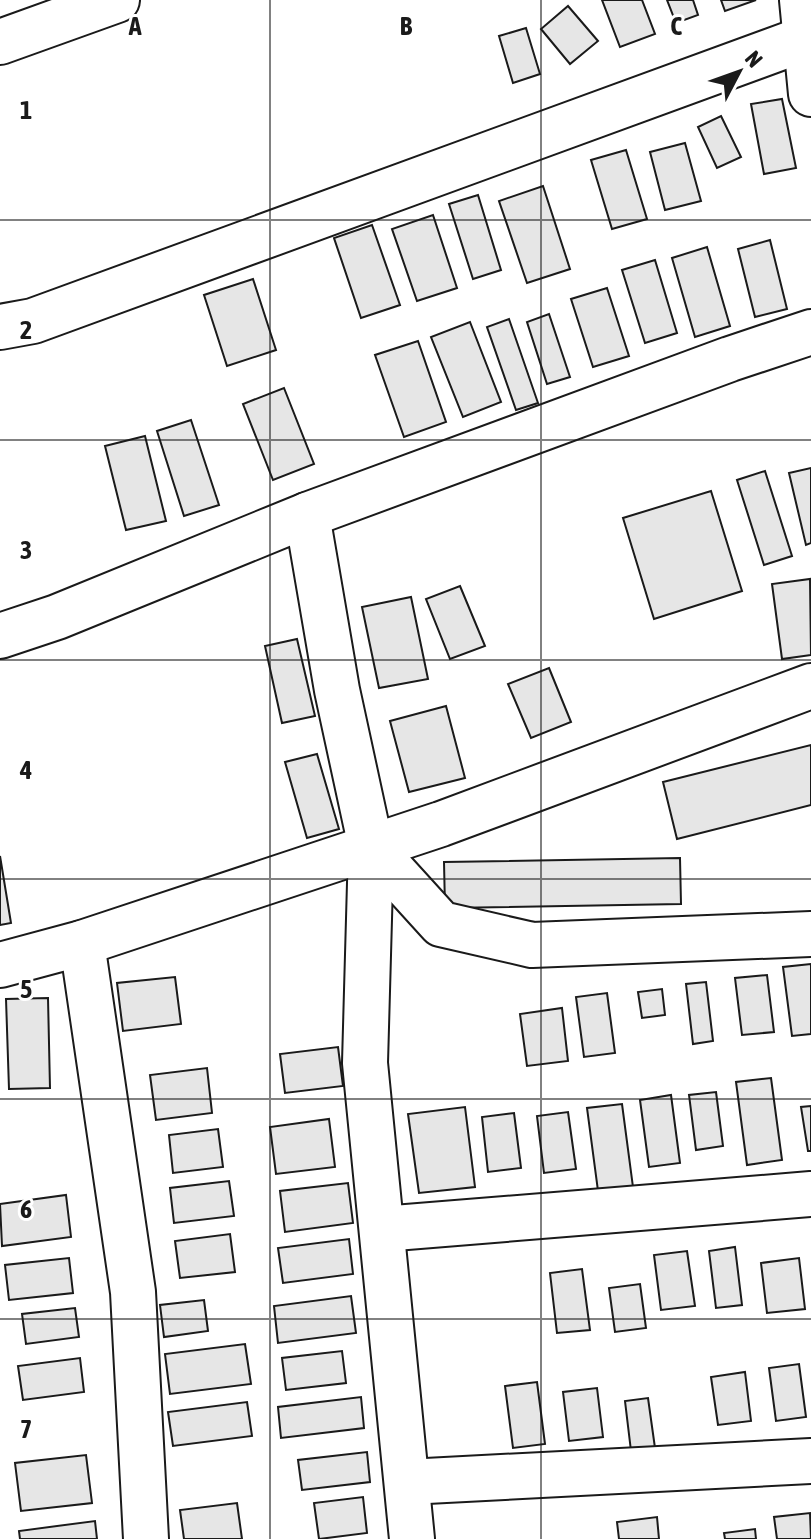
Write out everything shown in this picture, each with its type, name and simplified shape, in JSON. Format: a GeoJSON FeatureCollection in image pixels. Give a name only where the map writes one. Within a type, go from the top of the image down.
{"type":"FeatureCollection","features":[{"type":"Feature","properties":{"kind":"street"},"geometry":{"type":"LineString","coordinates":[[0,42],[117,0]]}},
{"type":"Feature","properties":{"kind":"street"},"geometry":{"type":"LineString","coordinates":[[0,327],[33,321],[803,20],[811,94]]}},
{"type":"Feature","properties":{"kind":"street"},"geometry":{"type":"LineString","coordinates":[[0,636],[57,617],[307,515],[811,332]]}},
{"type":"Feature","properties":{"kind":"street"},"geometry":{"type":"LineString","coordinates":[[307,515],[337,690],[371,847],[365,1063],[412,1539]]}},
{"type":"Feature","properties":{"kind":"street"},"geometry":{"type":"LineString","coordinates":[[0,965],[82,943],[441,824],[811,686]]}},
{"type":"Feature","properties":{"kind":"street"},"geometry":{"type":"LineString","coordinates":[[371,847],[441,924],[532,945],[811,934]]}},
{"type":"Feature","properties":{"kind":"street"},"geometry":{"type":"LineString","coordinates":[[82,943],[133,1292],[146,1539]]}},
{"type":"Feature","properties":{"kind":"street"},"geometry":{"type":"LineString","coordinates":[[382,1229],[811,1194]]}},
{"type":"Feature","properties":{"kind":"street"},"geometry":{"type":"LineString","coordinates":[[407,1482],[811,1461]]}},
{"type":"Feature","properties":{"kind":"building"},"geometry":{"type":"Polygon","coordinates":[[[602,0],[642,0],[655,34],[620,47],[602,0]]]}},
{"type":"Feature","properties":{"kind":"building"},"geometry":{"type":"Polygon","coordinates":[[[667,0],[693,0],[698,15],[676,23],[667,0]]]}},
{"type":"Feature","properties":{"kind":"building"},"geometry":{"type":"Polygon","coordinates":[[[721,0],[756,0],[725,11],[721,0]]]}},
{"type":"Feature","properties":{"kind":"building"},"geometry":{"type":"Polygon","coordinates":[[[568,6],[598,41],[570,64],[541,29],[568,6]]]}},
{"type":"Feature","properties":{"kind":"building"},"geometry":{"type":"Polygon","coordinates":[[[526,28],[540,74],[513,83],[499,36],[526,28]]]}},
{"type":"Feature","properties":{"kind":"building"},"geometry":{"type":"Polygon","coordinates":[[[782,99],[796,168],[764,174],[751,104],[782,99]]]}},
{"type":"Feature","properties":{"kind":"building"},"geometry":{"type":"Polygon","coordinates":[[[721,116],[741,157],[717,168],[698,127],[721,116]]]}},
{"type":"Feature","properties":{"kind":"building"},"geometry":{"type":"Polygon","coordinates":[[[685,143],[701,201],[665,210],[650,152],[685,143]]]}},
{"type":"Feature","properties":{"kind":"building"},"geometry":{"type":"Polygon","coordinates":[[[626,150],[647,219],[612,229],[591,160],[626,150]]]}},
{"type":"Feature","properties":{"kind":"building"},"geometry":{"type":"Polygon","coordinates":[[[543,186],[570,269],[527,283],[499,201],[543,186]]]}},
{"type":"Feature","properties":{"kind":"building"},"geometry":{"type":"Polygon","coordinates":[[[478,195],[501,270],[473,279],[449,204],[478,195]]]}},
{"type":"Feature","properties":{"kind":"building"},"geometry":{"type":"Polygon","coordinates":[[[433,215],[457,288],[417,301],[392,229],[433,215]]]}},
{"type":"Feature","properties":{"kind":"building"},"geometry":{"type":"Polygon","coordinates":[[[372,225],[400,305],[361,318],[334,238],[372,225]]]}},
{"type":"Feature","properties":{"kind":"building"},"geometry":{"type":"Polygon","coordinates":[[[770,240],[787,309],[755,317],[738,249],[770,240]]]}},
{"type":"Feature","properties":{"kind":"building"},"geometry":{"type":"Polygon","coordinates":[[[707,247],[730,326],[695,337],[672,258],[707,247]]]}},
{"type":"Feature","properties":{"kind":"building"},"geometry":{"type":"Polygon","coordinates":[[[655,260],[677,333],[645,343],[622,270],[655,260]]]}},
{"type":"Feature","properties":{"kind":"building"},"geometry":{"type":"Polygon","coordinates":[[[253,279],[276,350],[227,366],[204,295],[253,279]]]}},
{"type":"Feature","properties":{"kind":"building"},"geometry":{"type":"Polygon","coordinates":[[[607,288],[629,356],[593,367],[571,299],[607,288]]]}},
{"type":"Feature","properties":{"kind":"building"},"geometry":{"type":"Polygon","coordinates":[[[549,314],[570,377],[547,384],[527,322],[549,314]]]}},
{"type":"Feature","properties":{"kind":"building"},"geometry":{"type":"Polygon","coordinates":[[[509,319],[538,403],[516,410],[487,327],[509,319]]]}},
{"type":"Feature","properties":{"kind":"building"},"geometry":{"type":"Polygon","coordinates":[[[470,322],[501,402],[463,417],[431,337],[470,322]]]}},
{"type":"Feature","properties":{"kind":"building"},"geometry":{"type":"Polygon","coordinates":[[[418,341],[446,422],[404,437],[375,355],[418,341]]]}},
{"type":"Feature","properties":{"kind":"building"},"geometry":{"type":"Polygon","coordinates":[[[284,388],[314,464],[273,480],[243,404],[284,388]]]}},
{"type":"Feature","properties":{"kind":"building"},"geometry":{"type":"Polygon","coordinates":[[[191,420],[219,505],[184,516],[157,431],[191,420]]]}},
{"type":"Feature","properties":{"kind":"building"},"geometry":{"type":"Polygon","coordinates":[[[145,436],[166,521],[126,530],[105,446],[145,436]]]}},
{"type":"Feature","properties":{"kind":"building"},"geometry":{"type":"Polygon","coordinates":[[[811,468],[811,543],[806,545],[789,473],[811,468]]]}},
{"type":"Feature","properties":{"kind":"building"},"geometry":{"type":"Polygon","coordinates":[[[765,471],[792,556],[764,565],[737,480],[765,471]]]}},
{"type":"Feature","properties":{"kind":"building"},"geometry":{"type":"Polygon","coordinates":[[[711,491],[742,591],[654,619],[623,518],[711,491]]]}},
{"type":"Feature","properties":{"kind":"building"},"geometry":{"type":"Polygon","coordinates":[[[810,579],[811,655],[782,659],[772,584],[810,579]]]}},
{"type":"Feature","properties":{"kind":"building"},"geometry":{"type":"Polygon","coordinates":[[[460,586],[485,646],[450,659],[426,599],[460,586]]]}},
{"type":"Feature","properties":{"kind":"building"},"geometry":{"type":"Polygon","coordinates":[[[411,597],[428,679],[379,688],[362,607],[411,597]]]}},
{"type":"Feature","properties":{"kind":"building"},"geometry":{"type":"Polygon","coordinates":[[[297,639],[315,716],[282,723],[265,646],[297,639]]]}},
{"type":"Feature","properties":{"kind":"building"},"geometry":{"type":"Polygon","coordinates":[[[549,668],[571,722],[531,738],[508,684],[549,668]]]}},
{"type":"Feature","properties":{"kind":"building"},"geometry":{"type":"Polygon","coordinates":[[[446,706],[465,778],[409,792],[390,721],[446,706]]]}},
{"type":"Feature","properties":{"kind":"building"},"geometry":{"type":"Polygon","coordinates":[[[811,745],[811,805],[677,839],[663,782],[811,745]]]}},
{"type":"Feature","properties":{"kind":"building"},"geometry":{"type":"Polygon","coordinates":[[[317,754],[339,829],[307,838],[285,762],[317,754]]]}},
{"type":"Feature","properties":{"kind":"building"},"geometry":{"type":"Polygon","coordinates":[[[0,856],[11,923],[0,925],[0,856]]]}},
{"type":"Feature","properties":{"kind":"building"},"geometry":{"type":"Polygon","coordinates":[[[680,858],[681,904],[445,908],[444,862],[680,858]]]}},
{"type":"Feature","properties":{"kind":"building"},"geometry":{"type":"Polygon","coordinates":[[[811,964],[811,1034],[792,1036],[783,967],[811,964]]]}},
{"type":"Feature","properties":{"kind":"building"},"geometry":{"type":"Polygon","coordinates":[[[767,975],[774,1032],[742,1035],[735,978],[767,975]]]}},
{"type":"Feature","properties":{"kind":"building"},"geometry":{"type":"Polygon","coordinates":[[[175,977],[181,1024],[123,1031],[117,983],[175,977]]]}},
{"type":"Feature","properties":{"kind":"building"},"geometry":{"type":"Polygon","coordinates":[[[706,982],[713,1041],[693,1044],[686,984],[706,982]]]}},
{"type":"Feature","properties":{"kind":"building"},"geometry":{"type":"Polygon","coordinates":[[[662,989],[665,1015],[642,1018],[638,992],[662,989]]]}},
{"type":"Feature","properties":{"kind":"building"},"geometry":{"type":"Polygon","coordinates":[[[607,993],[615,1053],[584,1057],[576,997],[607,993]]]}},
{"type":"Feature","properties":{"kind":"building"},"geometry":{"type":"Polygon","coordinates":[[[48,998],[50,1088],[9,1089],[6,999],[48,998]]]}},
{"type":"Feature","properties":{"kind":"building"},"geometry":{"type":"Polygon","coordinates":[[[562,1008],[568,1061],[527,1066],[520,1014],[562,1008]]]}},
{"type":"Feature","properties":{"kind":"building"},"geometry":{"type":"Polygon","coordinates":[[[338,1047],[343,1086],[285,1093],[280,1054],[338,1047]]]}},
{"type":"Feature","properties":{"kind":"building"},"geometry":{"type":"Polygon","coordinates":[[[207,1068],[212,1113],[156,1120],[150,1075],[207,1068]]]}},
{"type":"Feature","properties":{"kind":"building"},"geometry":{"type":"Polygon","coordinates":[[[771,1078],[782,1160],[747,1165],[736,1082],[771,1078]]]}},
{"type":"Feature","properties":{"kind":"building"},"geometry":{"type":"Polygon","coordinates":[[[716,1092],[723,1146],[696,1150],[689,1095],[716,1092]]]}},
{"type":"Feature","properties":{"kind":"building"},"geometry":{"type":"Polygon","coordinates":[[[671,1095],[680,1163],[649,1167],[640,1100],[671,1095]]]}},
{"type":"Feature","properties":{"kind":"building"},"geometry":{"type":"Polygon","coordinates":[[[622,1104],[633,1187],[598,1191],[587,1108],[622,1104]]]}},
{"type":"Feature","properties":{"kind":"building"},"geometry":{"type":"Polygon","coordinates":[[[811,1106],[811,1151],[808,1151],[801,1107],[811,1106]]]}},
{"type":"Feature","properties":{"kind":"building"},"geometry":{"type":"Polygon","coordinates":[[[465,1107],[475,1187],[419,1193],[408,1114],[465,1107]]]}},
{"type":"Feature","properties":{"kind":"building"},"geometry":{"type":"Polygon","coordinates":[[[568,1112],[576,1169],[544,1173],[537,1116],[568,1112]]]}},
{"type":"Feature","properties":{"kind":"building"},"geometry":{"type":"Polygon","coordinates":[[[514,1113],[521,1168],[488,1172],[482,1117],[514,1113]]]}},
{"type":"Feature","properties":{"kind":"building"},"geometry":{"type":"Polygon","coordinates":[[[329,1119],[335,1167],[276,1174],[270,1127],[329,1119]]]}},
{"type":"Feature","properties":{"kind":"building"},"geometry":{"type":"Polygon","coordinates":[[[218,1129],[223,1167],[173,1173],[169,1135],[218,1129]]]}},
{"type":"Feature","properties":{"kind":"building"},"geometry":{"type":"Polygon","coordinates":[[[229,1181],[234,1216],[174,1223],[170,1188],[229,1181]]]}},
{"type":"Feature","properties":{"kind":"building"},"geometry":{"type":"Polygon","coordinates":[[[348,1183],[353,1223],[285,1232],[280,1191],[348,1183]]]}},
{"type":"Feature","properties":{"kind":"building"},"geometry":{"type":"Polygon","coordinates":[[[66,1195],[71,1237],[2,1246],[0,1204],[66,1195]]]}},
{"type":"Feature","properties":{"kind":"building"},"geometry":{"type":"Polygon","coordinates":[[[230,1234],[235,1272],[180,1278],[175,1241],[230,1234]]]}},
{"type":"Feature","properties":{"kind":"building"},"geometry":{"type":"Polygon","coordinates":[[[349,1239],[353,1274],[283,1283],[278,1248],[349,1239]]]}},
{"type":"Feature","properties":{"kind":"building"},"geometry":{"type":"Polygon","coordinates":[[[735,1247],[742,1305],[716,1308],[709,1251],[735,1247]]]}},
{"type":"Feature","properties":{"kind":"building"},"geometry":{"type":"Polygon","coordinates":[[[687,1251],[695,1306],[661,1310],[654,1255],[687,1251]]]}},
{"type":"Feature","properties":{"kind":"building"},"geometry":{"type":"Polygon","coordinates":[[[69,1258],[73,1293],[9,1300],[5,1265],[69,1258]]]}},
{"type":"Feature","properties":{"kind":"building"},"geometry":{"type":"Polygon","coordinates":[[[799,1258],[805,1309],[767,1313],[761,1263],[799,1258]]]}},
{"type":"Feature","properties":{"kind":"building"},"geometry":{"type":"Polygon","coordinates":[[[582,1269],[590,1330],[557,1333],[550,1273],[582,1269]]]}},
{"type":"Feature","properties":{"kind":"building"},"geometry":{"type":"Polygon","coordinates":[[[640,1284],[646,1328],[615,1332],[609,1288],[640,1284]]]}},
{"type":"Feature","properties":{"kind":"building"},"geometry":{"type":"Polygon","coordinates":[[[351,1296],[356,1333],[278,1343],[274,1306],[351,1296]]]}},
{"type":"Feature","properties":{"kind":"building"},"geometry":{"type":"Polygon","coordinates":[[[204,1300],[208,1331],[164,1337],[160,1305],[204,1300]]]}},
{"type":"Feature","properties":{"kind":"building"},"geometry":{"type":"Polygon","coordinates":[[[75,1308],[79,1337],[26,1344],[22,1314],[75,1308]]]}},
{"type":"Feature","properties":{"kind":"building"},"geometry":{"type":"Polygon","coordinates":[[[245,1344],[251,1384],[170,1394],[165,1354],[245,1344]]]}},
{"type":"Feature","properties":{"kind":"building"},"geometry":{"type":"Polygon","coordinates":[[[342,1351],[346,1383],[286,1390],[282,1358],[342,1351]]]}},
{"type":"Feature","properties":{"kind":"building"},"geometry":{"type":"Polygon","coordinates":[[[80,1358],[84,1392],[23,1400],[18,1366],[80,1358]]]}},
{"type":"Feature","properties":{"kind":"building"},"geometry":{"type":"Polygon","coordinates":[[[799,1364],[806,1417],[776,1421],[769,1368],[799,1364]]]}},
{"type":"Feature","properties":{"kind":"building"},"geometry":{"type":"Polygon","coordinates":[[[745,1372],[751,1421],[718,1425],[711,1377],[745,1372]]]}},
{"type":"Feature","properties":{"kind":"building"},"geometry":{"type":"Polygon","coordinates":[[[537,1382],[545,1444],[513,1448],[505,1386],[537,1382]]]}},
{"type":"Feature","properties":{"kind":"building"},"geometry":{"type":"Polygon","coordinates":[[[597,1388],[603,1437],[569,1441],[563,1392],[597,1388]]]}},
{"type":"Feature","properties":{"kind":"building"},"geometry":{"type":"Polygon","coordinates":[[[361,1397],[364,1428],[281,1438],[278,1407],[361,1397]]]}},
{"type":"Feature","properties":{"kind":"building"},"geometry":{"type":"Polygon","coordinates":[[[648,1398],[655,1448],[631,1451],[625,1401],[648,1398]]]}},
{"type":"Feature","properties":{"kind":"building"},"geometry":{"type":"Polygon","coordinates":[[[247,1402],[252,1436],[173,1446],[168,1412],[247,1402]]]}},
{"type":"Feature","properties":{"kind":"building"},"geometry":{"type":"Polygon","coordinates":[[[367,1452],[370,1482],[302,1490],[298,1460],[367,1452]]]}},
{"type":"Feature","properties":{"kind":"building"},"geometry":{"type":"Polygon","coordinates":[[[86,1455],[92,1503],[21,1511],[15,1463],[86,1455]]]}},
{"type":"Feature","properties":{"kind":"building"},"geometry":{"type":"Polygon","coordinates":[[[363,1497],[367,1533],[319,1539],[314,1503],[363,1497]]]}},
{"type":"Feature","properties":{"kind":"building"},"geometry":{"type":"Polygon","coordinates":[[[237,1503],[242,1539],[184,1539],[180,1510],[237,1503]]]}},
{"type":"Feature","properties":{"kind":"building"},"geometry":{"type":"Polygon","coordinates":[[[810,1513],[811,1539],[777,1539],[774,1517],[810,1513]]]}},
{"type":"Feature","properties":{"kind":"building"},"geometry":{"type":"Polygon","coordinates":[[[657,1517],[659,1539],[619,1539],[617,1522],[657,1517]]]}},
{"type":"Feature","properties":{"kind":"building"},"geometry":{"type":"Polygon","coordinates":[[[95,1521],[97,1539],[20,1539],[19,1531],[95,1521]]]}},
{"type":"Feature","properties":{"kind":"building"},"geometry":{"type":"Polygon","coordinates":[[[755,1529],[756,1539],[725,1539],[724,1533],[755,1529]]]}}]}
